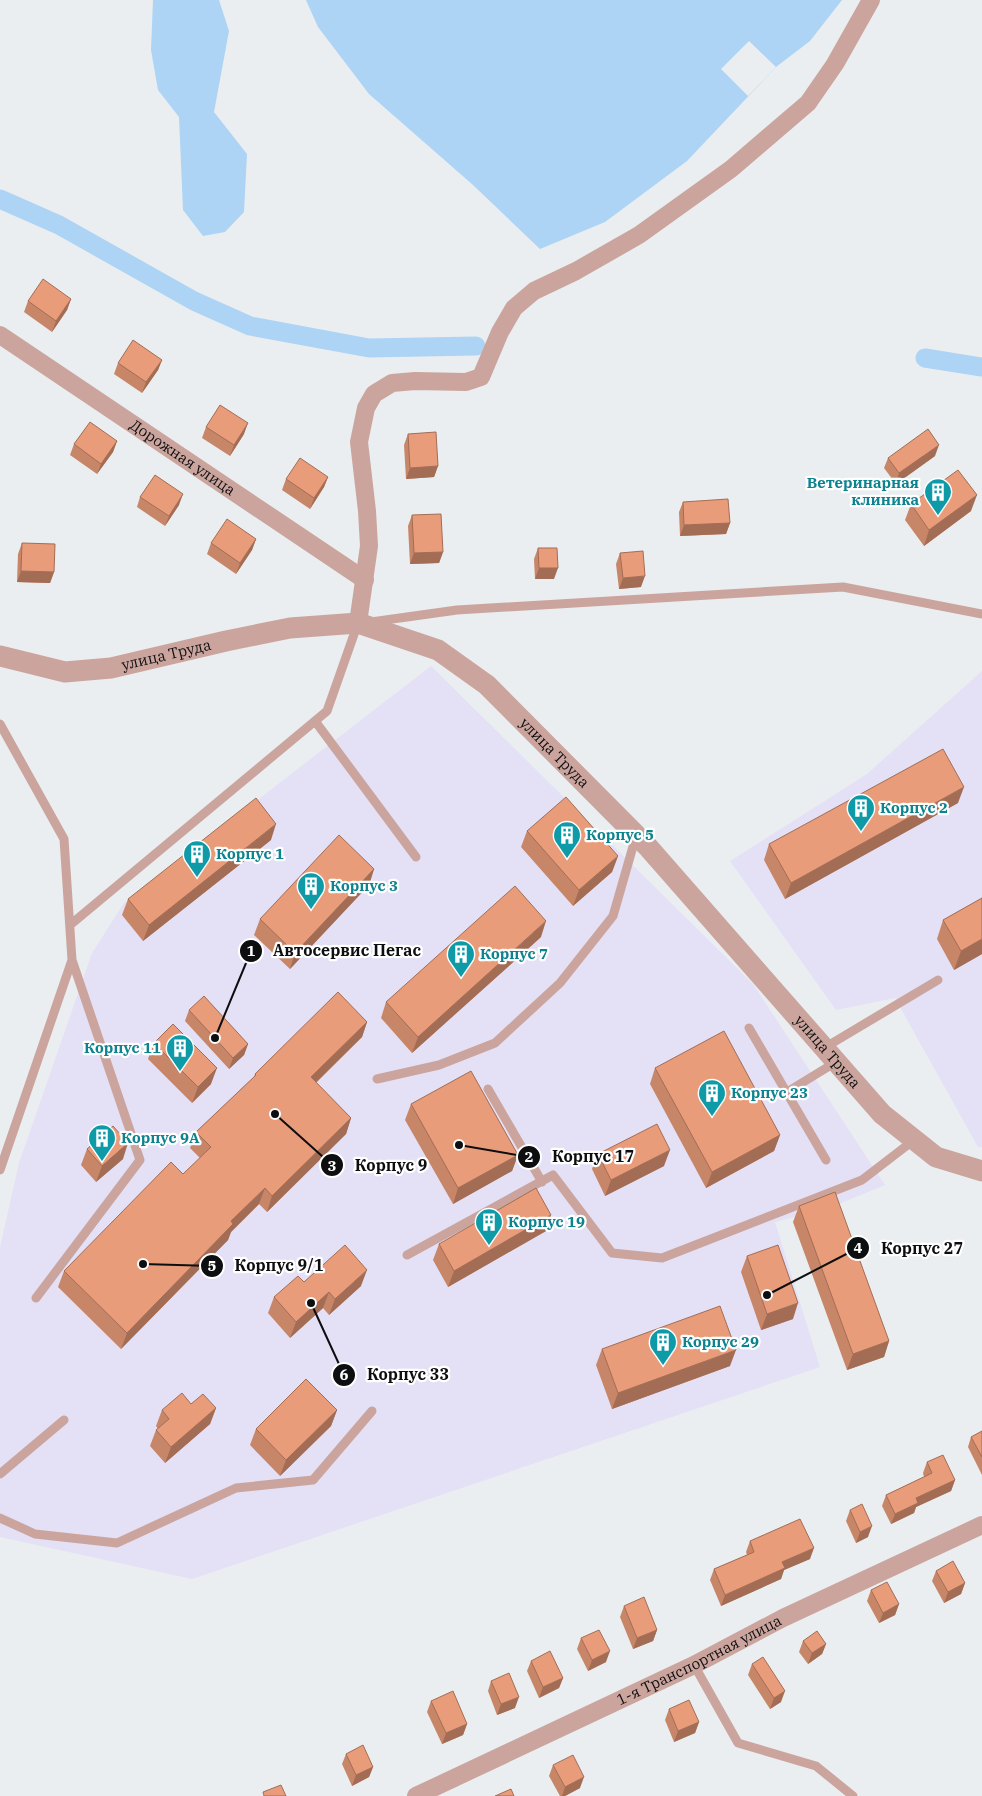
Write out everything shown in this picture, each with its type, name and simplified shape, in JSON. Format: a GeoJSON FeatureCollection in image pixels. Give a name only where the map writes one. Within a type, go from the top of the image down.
{"type":"FeatureCollection","features":[{"type":"Feature","properties":{"kind":"street"},"geometry":{"type":"LineString","coordinates":[[358,624],[369,546],[368,511],[359,442],[366,408],[374,394],[392,383],[415,381],[466,382],[481,376],[500,332],[514,308],[534,290],[576,271],[639,235],[731,169],[808,103],[835,64],[871,0]]}},
{"type":"Feature","properties":{"kind":"street","name":"Дорожная улица"},"geometry":{"type":"LineString","coordinates":[[0,335],[365,580]]}},
{"type":"Feature","properties":{"kind":"street","name":"улица Труда"},"geometry":{"type":"LineString","coordinates":[[0,656],[65,672],[112,668],[290,628],[358,624],[438,650],[487,685],[636,835],[882,1114],[936,1157],[982,1171]]}},
{"type":"Feature","properties":{"kind":"street","name":"1-я Транспортная улица"},"geometry":{"type":"LineString","coordinates":[[416,1796],[694,1665],[782,1618],[982,1525]]}},
{"type":"Feature","properties":{"kind":"lane"},"geometry":{"type":"LineString","coordinates":[[70,925],[327,711],[358,624],[456,610],[843,587],[982,614]]}},
{"type":"Feature","properties":{"kind":"lane"},"geometry":{"type":"LineString","coordinates":[[314,721],[416,857]]}},
{"type":"Feature","properties":{"kind":"lane"},"geometry":{"type":"LineString","coordinates":[[0,724],[64,840],[72,960],[140,1160],[36,1298]]}},
{"type":"Feature","properties":{"kind":"lane"},"geometry":{"type":"LineString","coordinates":[[377,1079],[439,1065],[494,1043],[560,983],[613,916],[636,835]]}},
{"type":"Feature","properties":{"kind":"lane"},"geometry":{"type":"LineString","coordinates":[[0,1170],[72,960]]}},
{"type":"Feature","properties":{"kind":"lane"},"geometry":{"type":"LineString","coordinates":[[787,1092],[830,1055],[938,980]]}},
{"type":"Feature","properties":{"kind":"lane"},"geometry":{"type":"LineString","coordinates":[[749,1028],[826,1160]]}},
{"type":"Feature","properties":{"kind":"lane"},"geometry":{"type":"LineString","coordinates":[[488,1089],[542,1182]]}},
{"type":"Feature","properties":{"kind":"lane"},"geometry":{"type":"LineString","coordinates":[[407,1255],[553,1175],[612,1253],[662,1258],[862,1180],[914,1140]]}},
{"type":"Feature","properties":{"kind":"lane"},"geometry":{"type":"LineString","coordinates":[[0,1518],[35,1534],[117,1543],[236,1488],[313,1480],[372,1412]]}},
{"type":"Feature","properties":{"kind":"lane"},"geometry":{"type":"LineString","coordinates":[[0,1474],[64,1420]]}},
{"type":"Feature","properties":{"kind":"lane"},"geometry":{"type":"LineString","coordinates":[[694,1665],[738,1743],[816,1766],[853,1796]]}},
{"type":"Feature","properties":{"kind":"shaded area"},"geometry":{"type":"Polygon","coordinates":[[[431,666],[753,984],[885,1185],[829,1208],[775,1222],[820,1367],[192,1579],[0,1537],[0,1247],[19,1163],[92,953],[124,903],[431,666]]]}},
{"type":"Feature","properties":{"kind":"shaded area"},"geometry":{"type":"Polygon","coordinates":[[[982,671],[982,1147],[978,1147],[895,998],[836,1010],[730,861],[867,774],[982,671]]]}},
{"type":"Feature","properties":{"kind":"water"},"geometry":{"type":"Polygon","coordinates":[[[153,0],[219,0],[229,31],[214,112],[247,154],[244,212],[225,232],[203,236],[183,210],[179,117],[158,90],[151,50],[153,0]]]}},
{"type":"Feature","properties":{"kind":"water"},"geometry":{"type":"Polygon","coordinates":[[[306,0],[842,0],[810,41],[776,67],[687,161],[605,222],[540,249],[473,185],[369,94],[318,27],[306,0]]]}},
{"type":"Feature","properties":{"kind":"pier"},"geometry":{"type":"Polygon","coordinates":[[[749,41],[776,67],[748,96],[721,69],[749,41]]]}},
{"type":"Feature","properties":{"kind":"building"},"geometry":{"type":"Polygon","coordinates":[[[43,279],[71,299],[56,321],[28,301],[43,279]]]}},
{"type":"Feature","properties":{"kind":"building"},"geometry":{"type":"Polygon","coordinates":[[[133,340],[162,360],[146,382],[118,363],[133,340]]]}},
{"type":"Feature","properties":{"kind":"building"},"geometry":{"type":"Polygon","coordinates":[[[220,405],[248,423],[234,445],[206,427],[220,405]]]}},
{"type":"Feature","properties":{"kind":"building"},"geometry":{"type":"Polygon","coordinates":[[[90,422],[117,441],[101,464],[74,444],[90,422]]]}},
{"type":"Feature","properties":{"kind":"building"},"geometry":{"type":"Polygon","coordinates":[[[928,429],[939,445],[899,473],[888,458],[928,429]]]}},
{"type":"Feature","properties":{"kind":"building"},"geometry":{"type":"Polygon","coordinates":[[[436,432],[438,466],[410,468],[408,434],[436,432]]]}},
{"type":"Feature","properties":{"kind":"building"},"geometry":{"type":"Polygon","coordinates":[[[300,458],[328,477],[314,498],[286,479],[300,458]]]}},
{"type":"Feature","properties":{"kind":"building"},"geometry":{"type":"Polygon","coordinates":[[[958,470],[977,495],[929,530],[911,504],[958,470]]]}},
{"type":"Feature","properties":{"kind":"building"},"geometry":{"type":"Polygon","coordinates":[[[155,475],[183,494],[169,516],[140,497],[155,475]]]}},
{"type":"Feature","properties":{"kind":"building"},"geometry":{"type":"Polygon","coordinates":[[[728,499],[730,523],[684,525],[683,502],[728,499]]]}},
{"type":"Feature","properties":{"kind":"building"},"geometry":{"type":"Polygon","coordinates":[[[441,514],[443,552],[414,553],[412,515],[441,514]]]}},
{"type":"Feature","properties":{"kind":"building"},"geometry":{"type":"Polygon","coordinates":[[[227,519],[256,539],[240,563],[211,543],[227,519]]]}},
{"type":"Feature","properties":{"kind":"building"},"geometry":{"type":"Polygon","coordinates":[[[22,543],[55,544],[54,572],[21,571],[22,543]]]}},
{"type":"Feature","properties":{"kind":"building"},"geometry":{"type":"Polygon","coordinates":[[[538,548],[557,548],[558,568],[539,568],[538,548]]]}},
{"type":"Feature","properties":{"kind":"building"},"geometry":{"type":"Polygon","coordinates":[[[643,551],[645,576],[623,578],[620,553],[643,551]]]}},
{"type":"Feature","properties":{"kind":"building","name":"Корпус 2"},"geometry":{"type":"Polygon","coordinates":[[[943,749],[964,787],[791,883],[769,844],[943,749]]]}},
{"type":"Feature","properties":{"kind":"building","name":"Корпус 5"},"geometry":{"type":"Polygon","coordinates":[[[566,797],[618,856],[579,890],[527,831],[566,797]]]}},
{"type":"Feature","properties":{"kind":"building","name":"Корпус 1"},"geometry":{"type":"Polygon","coordinates":[[[256,798],[276,824],[149,925],[128,899],[256,798]]]}},
{"type":"Feature","properties":{"kind":"building","name":"Корпус 3"},"geometry":{"type":"Polygon","coordinates":[[[339,835],[374,869],[295,953],[260,919],[339,835]]]}},
{"type":"Feature","properties":{"kind":"building","name":"Корпус 7"},"geometry":{"type":"Polygon","coordinates":[[[515,886],[546,921],[418,1037],[386,1002],[515,886]]]}},
{"type":"Feature","properties":{"kind":"building"},"geometry":{"type":"Polygon","coordinates":[[[982,898],[982,939],[961,951],[943,920],[982,898]]]}},
{"type":"Feature","properties":{"kind":"building"},"geometry":{"type":"Polygon","coordinates":[[[338,992],[367,1022],[311,1077],[351,1118],[272,1196],[265,1188],[231,1221],[233,1224],[127,1333],[64,1271],[171,1162],[183,1174],[211,1147],[196,1132],[256,1075],[338,992]]]}},
{"type":"Feature","properties":{"kind":"building"},"geometry":{"type":"Polygon","coordinates":[[[204,996],[248,1044],[233,1058],[189,1010],[204,996]]]}},
{"type":"Feature","properties":{"kind":"building"},"geometry":{"type":"Polygon","coordinates":[[[173,1024],[217,1068],[198,1087],[154,1043],[173,1024]]]}},
{"type":"Feature","properties":{"kind":"building","name":"Корпус 23"},"geometry":{"type":"Polygon","coordinates":[[[724,1031],[780,1135],[712,1172],[655,1068],[724,1031]]]}},
{"type":"Feature","properties":{"kind":"building"},"geometry":{"type":"Polygon","coordinates":[[[471,1071],[518,1155],[458,1188],[411,1104],[471,1071]]]}},
{"type":"Feature","properties":{"kind":"building"},"geometry":{"type":"Polygon","coordinates":[[[657,1124],[670,1150],[611,1180],[598,1154],[657,1124]]]}},
{"type":"Feature","properties":{"kind":"building"},"geometry":{"type":"Polygon","coordinates":[[[113,1126],[128,1143],[102,1166],[87,1149],[113,1126]]]}},
{"type":"Feature","properties":{"kind":"building"},"geometry":{"type":"Polygon","coordinates":[[[536,1188],[551,1215],[454,1271],[439,1244],[536,1188]]]}},
{"type":"Feature","properties":{"kind":"building"},"geometry":{"type":"Polygon","coordinates":[[[835,1192],[889,1341],[853,1354],[799,1206],[835,1192]]]}},
{"type":"Feature","properties":{"kind":"building"},"geometry":{"type":"Polygon","coordinates":[[[345,1245],[367,1270],[335,1299],[329,1292],[296,1322],[274,1297],[298,1276],[304,1282],[345,1245]]]}},
{"type":"Feature","properties":{"kind":"building"},"geometry":{"type":"Polygon","coordinates":[[[778,1245],[798,1303],[767,1314],[747,1256],[778,1245]]]}},
{"type":"Feature","properties":{"kind":"building","name":"Корпус 29"},"geometry":{"type":"Polygon","coordinates":[[[720,1306],[736,1350],[618,1393],[602,1349],[720,1306]]]}},
{"type":"Feature","properties":{"kind":"building"},"geometry":{"type":"Polygon","coordinates":[[[306,1379],[337,1410],[286,1460],[256,1429],[306,1379]]]}},
{"type":"Feature","properties":{"kind":"building"},"geometry":{"type":"Polygon","coordinates":[[[182,1393],[191,1404],[203,1394],[216,1408],[171,1447],[156,1430],[169,1419],[162,1410],[182,1393]]]}},
{"type":"Feature","properties":{"kind":"building"},"geometry":{"type":"Polygon","coordinates":[[[982,1431],[982,1457],[971,1437],[982,1431]]]}},
{"type":"Feature","properties":{"kind":"building"},"geometry":{"type":"Polygon","coordinates":[[[943,1455],[955,1480],[916,1498],[918,1503],[895,1514],[886,1495],[932,1473],[927,1462],[943,1455]]]}},
{"type":"Feature","properties":{"kind":"building"},"geometry":{"type":"Polygon","coordinates":[[[862,1504],[872,1526],[860,1532],[850,1510],[862,1504]]]}},
{"type":"Feature","properties":{"kind":"building"},"geometry":{"type":"Polygon","coordinates":[[[800,1519],[814,1548],[782,1562],[785,1568],[725,1595],[714,1569],[754,1552],[750,1541],[800,1519]]]}},
{"type":"Feature","properties":{"kind":"building"},"geometry":{"type":"Polygon","coordinates":[[[953,1561],[965,1583],[948,1592],[936,1571],[953,1561]]]}},
{"type":"Feature","properties":{"kind":"building"},"geometry":{"type":"Polygon","coordinates":[[[887,1582],[899,1604],[883,1613],[871,1590],[887,1582]]]}},
{"type":"Feature","properties":{"kind":"building"},"geometry":{"type":"Polygon","coordinates":[[[644,1597],[657,1630],[637,1638],[624,1606],[644,1597]]]}},
{"type":"Feature","properties":{"kind":"building"},"geometry":{"type":"Polygon","coordinates":[[[599,1630],[610,1651],[592,1660],[581,1638],[599,1630]]]}},
{"type":"Feature","properties":{"kind":"building"},"geometry":{"type":"Polygon","coordinates":[[[817,1631],[826,1644],[812,1653],[803,1641],[817,1631]]]}},
{"type":"Feature","properties":{"kind":"building"},"geometry":{"type":"Polygon","coordinates":[[[550,1651],[563,1678],[543,1687],[531,1661],[550,1651]]]}},
{"type":"Feature","properties":{"kind":"building"},"geometry":{"type":"Polygon","coordinates":[[[763,1657],[785,1691],[774,1698],[752,1664],[763,1657]]]}},
{"type":"Feature","properties":{"kind":"building"},"geometry":{"type":"Polygon","coordinates":[[[509,1673],[519,1697],[501,1704],[491,1681],[509,1673]]]}},
{"type":"Feature","properties":{"kind":"building"},"geometry":{"type":"Polygon","coordinates":[[[453,1691],[467,1724],[446,1733],[431,1701],[453,1691]]]}},
{"type":"Feature","properties":{"kind":"building"},"geometry":{"type":"Polygon","coordinates":[[[689,1700],[699,1722],[678,1731],[669,1709],[689,1700]]]}},
{"type":"Feature","properties":{"kind":"building"},"geometry":{"type":"Polygon","coordinates":[[[363,1745],[373,1767],[356,1775],[346,1754],[363,1745]]]}},
{"type":"Feature","properties":{"kind":"building"},"geometry":{"type":"Polygon","coordinates":[[[573,1755],[584,1777],[565,1787],[553,1765],[573,1755]]]}},
{"type":"Feature","properties":{"kind":"building"},"geometry":{"type":"Polygon","coordinates":[[[281,1785],[286,1796],[264,1796],[263,1792],[281,1785]]]}},
{"type":"Feature","properties":{"kind":"building"},"geometry":{"type":"Polygon","coordinates":[[[511,1789],[514,1796],[495,1796],[511,1789]]]}},
{"type":"Feature","properties":{"kind":"waterway"},"geometry":{"type":"LineString","coordinates":[[0,199],[59,225],[194,301],[250,326],[369,348],[476,346]]}},
{"type":"Feature","properties":{"kind":"waterway"},"geometry":{"type":"LineString","coordinates":[[925,358],[982,367]]}},
{"type":"Feature","properties":{"kind":"place","name":"Ветеринарная клиника"},"geometry":{"type":"Point","coordinates":[938,516]}},
{"type":"Feature","properties":{"kind":"place","name":"Корпус 2"},"geometry":{"type":"Point","coordinates":[861,832]}},
{"type":"Feature","properties":{"kind":"place","name":"Корпус 5"},"geometry":{"type":"Point","coordinates":[567,859]}},
{"type":"Feature","properties":{"kind":"place","name":"Корпус 1"},"geometry":{"type":"Point","coordinates":[197,878]}},
{"type":"Feature","properties":{"kind":"place","name":"Корпус 3"},"geometry":{"type":"Point","coordinates":[311,910]}},
{"type":"Feature","properties":{"kind":"place","name":"Корпус 7"},"geometry":{"type":"Point","coordinates":[461,978]}},
{"type":"Feature","properties":{"kind":"place","name":"Автосервис Пегас"},"geometry":{"type":"Point","coordinates":[215,1038]}},
{"type":"Feature","properties":{"kind":"place","name":"Корпус 11"},"geometry":{"type":"Point","coordinates":[180,1072]}},
{"type":"Feature","properties":{"kind":"place","name":"Корпус 9"},"geometry":{"type":"Point","coordinates":[275,1114]}},
{"type":"Feature","properties":{"kind":"place","name":"Корпус 23"},"geometry":{"type":"Point","coordinates":[712,1117]}},
{"type":"Feature","properties":{"kind":"place","name":"Корпус 17"},"geometry":{"type":"Point","coordinates":[459,1145]}},
{"type":"Feature","properties":{"kind":"place","name":"Корпус 9А"},"geometry":{"type":"Point","coordinates":[102,1162]}},
{"type":"Feature","properties":{"kind":"place","name":"Корпус 19"},"geometry":{"type":"Point","coordinates":[489,1246]}},
{"type":"Feature","properties":{"kind":"place","name":"Корпус 9/1"},"geometry":{"type":"Point","coordinates":[143,1264]}},
{"type":"Feature","properties":{"kind":"place","name":"Корпус 27"},"geometry":{"type":"Point","coordinates":[767,1295]}},
{"type":"Feature","properties":{"kind":"place","name":"Корпус 33"},"geometry":{"type":"Point","coordinates":[311,1303]}},
{"type":"Feature","properties":{"kind":"place","name":"Корпус 29"},"geometry":{"type":"Point","coordinates":[663,1366]}}]}
